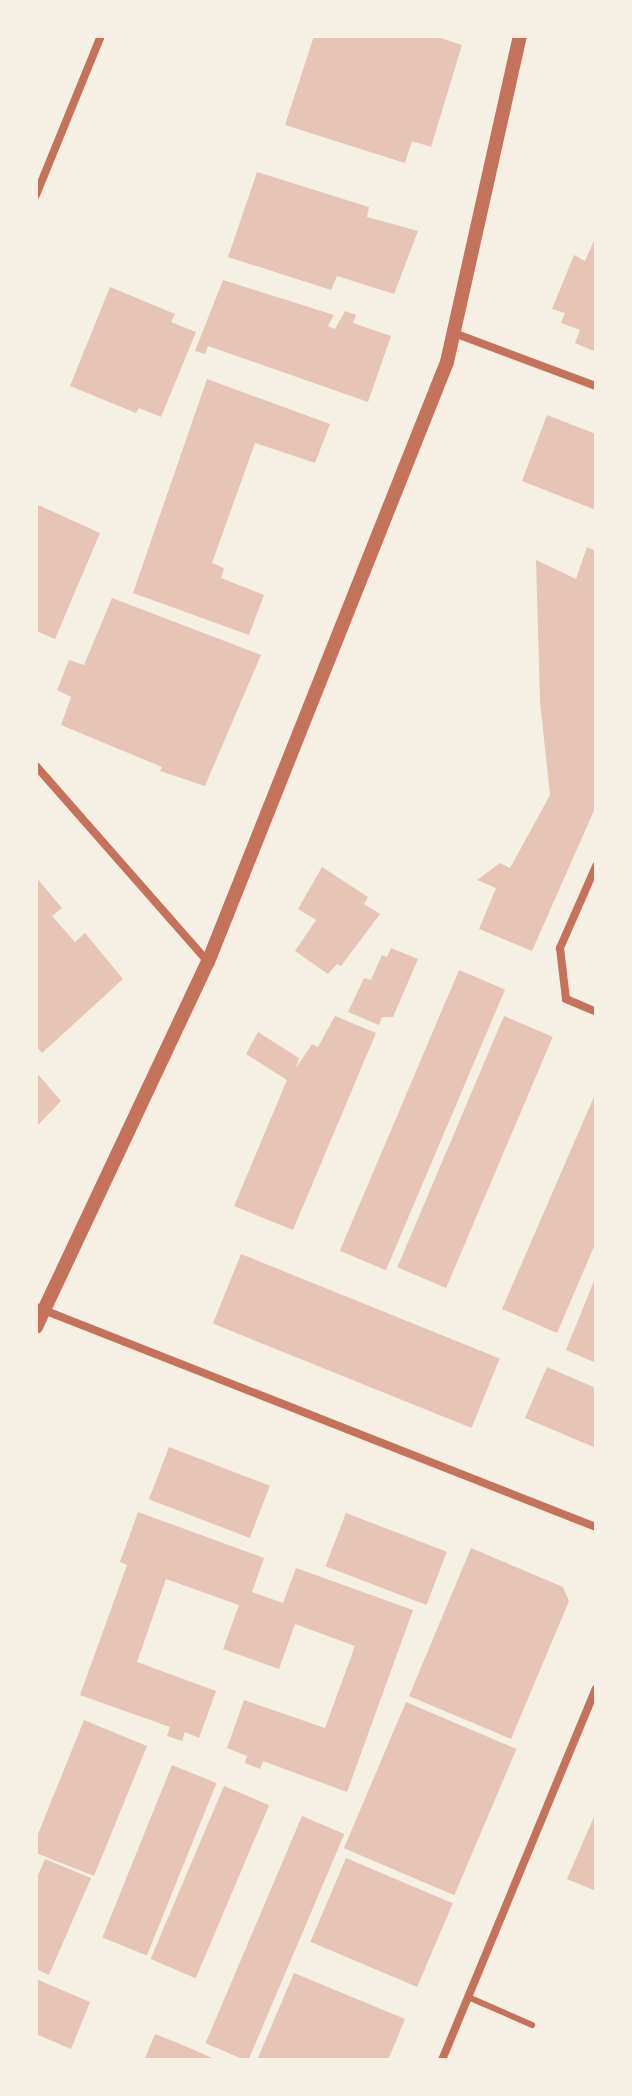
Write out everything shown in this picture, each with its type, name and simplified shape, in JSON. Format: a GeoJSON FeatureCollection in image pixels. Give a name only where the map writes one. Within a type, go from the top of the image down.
{"type":"FeatureCollection","features":[{"type":"Feature","properties":{"kind":"street"},"geometry":{"type":"LineString","coordinates":[[36,195],[101,36]]}},
{"type":"Feature","properties":{"kind":"street"},"geometry":{"type":"LineString","coordinates":[[520,36],[447,362],[208,962],[38,1316],[596,1527]]}},
{"type":"Feature","properties":{"kind":"street"},"geometry":{"type":"LineString","coordinates":[[454,333],[596,386]]}},
{"type":"Feature","properties":{"kind":"street"},"geometry":{"type":"LineString","coordinates":[[36,766],[208,962]]}},
{"type":"Feature","properties":{"kind":"street"},"geometry":{"type":"LineString","coordinates":[[596,866],[560,948],[566,999],[596,1012]]}},
{"type":"Feature","properties":{"kind":"street"},"geometry":{"type":"LineString","coordinates":[[442,2060],[596,1689]]}},
{"type":"Feature","properties":{"kind":"lane"},"geometry":{"type":"LineString","coordinates":[[468,1997],[532,2025]]}},
{"type":"Feature","properties":{"kind":"building"},"geometry":{"type":"Polygon","coordinates":[[[314,36],[434,36],[462,45],[431,147],[412,141],[405,163],[285,125],[314,36]]]}},
{"type":"Feature","properties":{"kind":"building"},"geometry":{"type":"Polygon","coordinates":[[[257,172],[369,207],[367,217],[418,231],[394,294],[337,276],[331,290],[228,257],[257,172]]]}},
{"type":"Feature","properties":{"kind":"building"},"geometry":{"type":"Polygon","coordinates":[[[596,236],[596,352],[575,343],[580,330],[561,323],[565,313],[552,309],[574,255],[585,261],[596,236]]]}},
{"type":"Feature","properties":{"kind":"building"},"geometry":{"type":"Polygon","coordinates":[[[223,280],[334,315],[328,326],[335,329],[345,311],[356,315],[353,323],[391,336],[368,402],[208,346],[205,354],[195,351],[223,280]]]}},
{"type":"Feature","properties":{"kind":"building"},"geometry":{"type":"Polygon","coordinates":[[[110,287],[175,314],[171,322],[196,332],[161,417],[139,408],[136,413],[70,386],[110,287]]]}},
{"type":"Feature","properties":{"kind":"building"},"geometry":{"type":"Polygon","coordinates":[[[207,379],[330,424],[315,463],[255,443],[212,563],[224,568],[221,578],[264,595],[249,635],[133,593],[207,379]]]}},
{"type":"Feature","properties":{"kind":"building"},"geometry":{"type":"Polygon","coordinates":[[[547,415],[596,434],[596,510],[522,481],[547,415]]]}},
{"type":"Feature","properties":{"kind":"building"},"geometry":{"type":"Polygon","coordinates":[[[36,504],[100,533],[55,639],[36,631],[36,504]]]}},
{"type":"Feature","properties":{"kind":"building"},"geometry":{"type":"Polygon","coordinates":[[[587,547],[596,551],[596,806],[532,951],[479,929],[496,888],[477,880],[500,863],[510,868],[550,795],[540,702],[536,560],[576,579],[587,547]]]}},
{"type":"Feature","properties":{"kind":"building"},"geometry":{"type":"Polygon","coordinates":[[[112,598],[261,655],[205,786],[160,771],[162,767],[61,725],[71,697],[57,690],[69,660],[84,665],[112,598]]]}},
{"type":"Feature","properties":{"kind":"building"},"geometry":{"type":"Polygon","coordinates":[[[322,867],[368,897],[364,904],[380,914],[341,966],[337,964],[328,974],[295,951],[316,920],[298,909],[322,867]]]}},
{"type":"Feature","properties":{"kind":"building"},"geometry":{"type":"Polygon","coordinates":[[[36,877],[62,908],[52,916],[75,942],[85,933],[123,979],[42,1053],[36,1046],[36,877]]]}},
{"type":"Feature","properties":{"kind":"building"},"geometry":{"type":"Polygon","coordinates":[[[391,948],[418,959],[393,1017],[382,1017],[379,1025],[348,1012],[364,978],[371,980],[382,955],[387,957],[391,948]]]}},
{"type":"Feature","properties":{"kind":"building"},"geometry":{"type":"Polygon","coordinates":[[[459,970],[505,990],[386,1270],[340,1251],[459,970]]]}},
{"type":"Feature","properties":{"kind":"building"},"geometry":{"type":"Polygon","coordinates":[[[335,1016],[376,1033],[293,1230],[234,1206],[287,1080],[246,1054],[258,1032],[299,1058],[296,1068],[312,1044],[318,1047],[335,1016]]]}},
{"type":"Feature","properties":{"kind":"building"},"geometry":{"type":"Polygon","coordinates":[[[504,1016],[553,1037],[446,1288],[397,1267],[504,1016]]]}},
{"type":"Feature","properties":{"kind":"building"},"geometry":{"type":"Polygon","coordinates":[[[36,1072],[61,1101],[36,1127],[36,1072]]]}},
{"type":"Feature","properties":{"kind":"building"},"geometry":{"type":"Polygon","coordinates":[[[596,1092],[596,1242],[557,1333],[502,1309],[596,1092]]]}},
{"type":"Feature","properties":{"kind":"building"},"geometry":{"type":"Polygon","coordinates":[[[241,1254],[500,1359],[472,1428],[213,1324],[241,1254]]]}},
{"type":"Feature","properties":{"kind":"building"},"geometry":{"type":"Polygon","coordinates":[[[596,1276],[596,1363],[566,1350],[596,1276]]]}},
{"type":"Feature","properties":{"kind":"building"},"geometry":{"type":"Polygon","coordinates":[[[547,1367],[596,1388],[596,1448],[525,1418],[547,1367]]]}},
{"type":"Feature","properties":{"kind":"building"},"geometry":{"type":"Polygon","coordinates":[[[169,1447],[270,1486],[250,1538],[149,1499],[169,1447]]]}},
{"type":"Feature","properties":{"kind":"building"},"geometry":{"type":"Polygon","coordinates":[[[138,1512],[264,1558],[252,1592],[283,1603],[296,1568],[413,1610],[347,1792],[263,1761],[260,1769],[245,1763],[247,1756],[227,1748],[244,1700],[325,1728],[355,1646],[295,1624],[279,1669],[223,1649],[239,1605],[166,1579],[137,1662],[216,1691],[199,1738],[185,1732],[182,1741],[167,1736],[170,1727],[80,1695],[127,1565],[120,1562],[138,1512]]]}},
{"type":"Feature","properties":{"kind":"building"},"geometry":{"type":"Polygon","coordinates":[[[346,1513],[447,1552],[426,1605],[326,1566],[346,1513]]]}},
{"type":"Feature","properties":{"kind":"building"},"geometry":{"type":"Polygon","coordinates":[[[471,1548],[563,1587],[569,1601],[511,1739],[409,1696],[471,1548]]]}},
{"type":"Feature","properties":{"kind":"building"},"geometry":{"type":"Polygon","coordinates":[[[406,1702],[516,1749],[454,1895],[344,1848],[406,1702]]]}},
{"type":"Feature","properties":{"kind":"building"},"geometry":{"type":"Polygon","coordinates":[[[84,1720],[147,1746],[94,1876],[36,1853],[36,1839],[84,1720]]]}},
{"type":"Feature","properties":{"kind":"building"},"geometry":{"type":"Polygon","coordinates":[[[172,1765],[217,1783],[147,1955],[102,1937],[172,1765]]]}},
{"type":"Feature","properties":{"kind":"building"},"geometry":{"type":"Polygon","coordinates":[[[224,1786],[269,1805],[196,1978],[151,1959],[224,1786]]]}},
{"type":"Feature","properties":{"kind":"building"},"geometry":{"type":"Polygon","coordinates":[[[596,1812],[596,1891],[567,1879],[596,1812]]]}},
{"type":"Feature","properties":{"kind":"building"},"geometry":{"type":"Polygon","coordinates":[[[302,1816],[344,1834],[248,2060],[205,2043],[302,1816]]]}},
{"type":"Feature","properties":{"kind":"building"},"geometry":{"type":"Polygon","coordinates":[[[346,1858],[453,1903],[417,1987],[310,1942],[346,1858]]]}},
{"type":"Feature","properties":{"kind":"building"},"geometry":{"type":"Polygon","coordinates":[[[45,1859],[91,1878],[49,1975],[36,1969],[36,1880],[45,1859]]]}},
{"type":"Feature","properties":{"kind":"building"},"geometry":{"type":"Polygon","coordinates":[[[294,1973],[405,2019],[388,2060],[257,2060],[294,1973]]]}},
{"type":"Feature","properties":{"kind":"building"},"geometry":{"type":"Polygon","coordinates":[[[36,1979],[90,2002],[71,2049],[36,2034],[36,1979]]]}},
{"type":"Feature","properties":{"kind":"building"},"geometry":{"type":"Polygon","coordinates":[[[155,2034],[178,2043],[217,2060],[144,2060],[155,2034]]]}}]}
